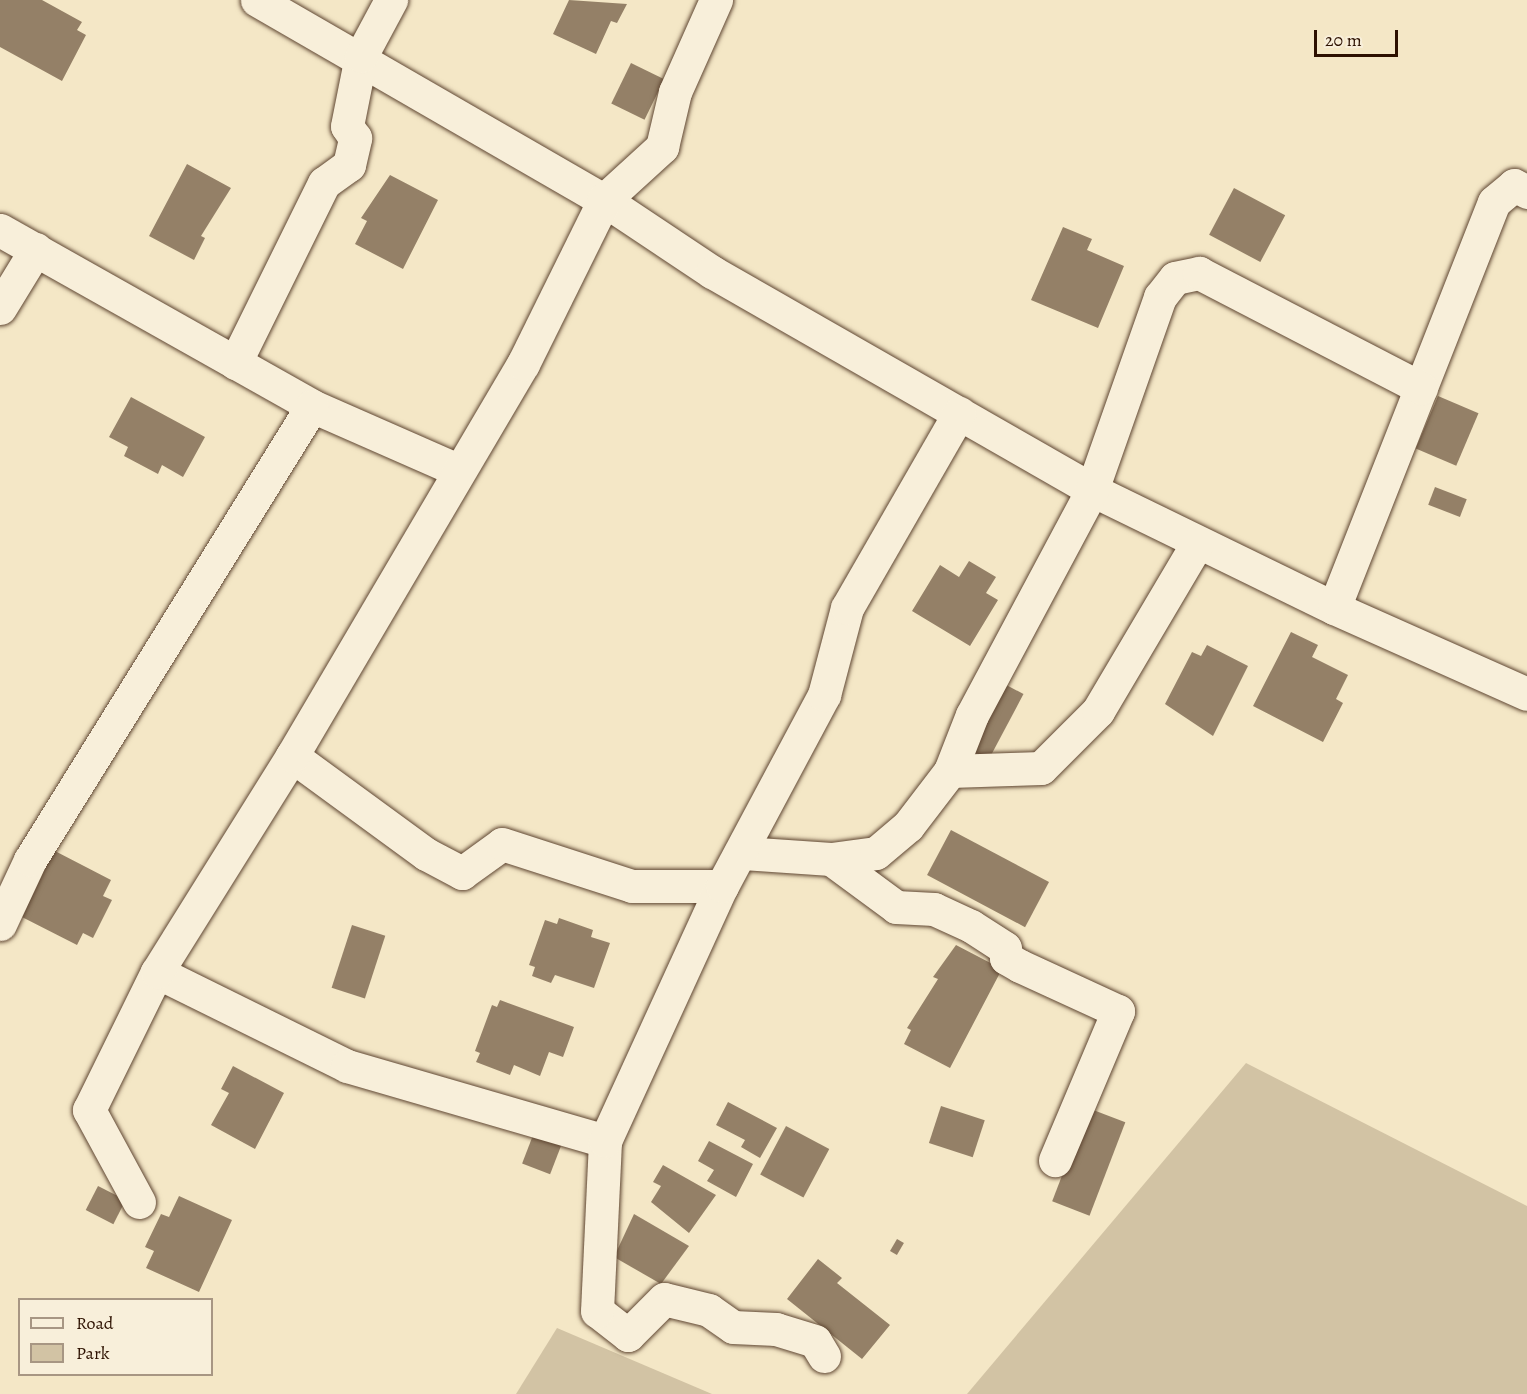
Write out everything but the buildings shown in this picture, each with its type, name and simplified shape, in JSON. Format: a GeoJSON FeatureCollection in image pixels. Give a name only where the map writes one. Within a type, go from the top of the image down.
{"type":"FeatureCollection","features":[{"type":"Feature","properties":{"kind":"street"},"geometry":{"type":"LineString","coordinates":[[257,0],[360,56],[604,200],[712,272],[1092,490],[1334,608],[1527,694]]}},
{"type":"Feature","properties":{"kind":"street"},"geometry":{"type":"LineString","coordinates":[[235,363],[324,183],[349,165],[355,138],[347,126],[360,56],[391,0]]}},
{"type":"Feature","properties":{"kind":"street"},"geometry":{"type":"LineString","coordinates":[[139,1202],[89,1110],[157,972],[292,756],[458,470],[523,364],[604,200],[662,147],[675,92],[716,0]]}},
{"type":"Feature","properties":{"kind":"street"},"geometry":{"type":"LineString","coordinates":[[1334,608],[1494,202],[1514,185],[1527,192]]}},
{"type":"Feature","properties":{"kind":"street"},"geometry":{"type":"LineString","coordinates":[[0,230],[312,406],[458,470]]}},
{"type":"Feature","properties":{"kind":"street"},"geometry":{"type":"LineString","coordinates":[[0,308],[36,249]]}},
{"type":"Feature","properties":{"kind":"street"},"geometry":{"type":"LineString","coordinates":[[743,853],[831,859],[876,853],[908,826],[950,771],[972,715],[1092,490],[1160,297],[1175,278],[1199,273],[1420,388]]}},
{"type":"Feature","properties":{"kind":"street"},"geometry":{"type":"LineString","coordinates":[[0,924],[30,860],[312,406]]}},
{"type":"Feature","properties":{"kind":"street"},"geometry":{"type":"LineString","coordinates":[[824,1356],[815,1341],[776,1329],[733,1328],[709,1310],[664,1299],[628,1335],[597,1311],[605,1142],[722,886],[743,853],[824,695],[847,608],[959,414]]}},
{"type":"Feature","properties":{"kind":"street"},"geometry":{"type":"LineString","coordinates":[[950,771],[1041,768],[1098,711],[1198,542]]}},
{"type":"Feature","properties":{"kind":"street"},"geometry":{"type":"LineString","coordinates":[[292,756],[426,855],[462,873],[502,844],[632,886],[722,886]]}},
{"type":"Feature","properties":{"kind":"street"},"geometry":{"type":"LineString","coordinates":[[831,859],[896,907],[943,913],[1005,948],[1006,958],[1020,966],[1118,1011],[1054,1160]]}},
{"type":"Feature","properties":{"kind":"street"},"geometry":{"type":"LineString","coordinates":[[157,972],[347,1066],[605,1142]]}},
{"type":"Feature","properties":{"kind":"green space"},"geometry":{"type":"Polygon","coordinates":[[[1246,1063],[1527,1206],[1527,1394],[967,1394],[1246,1063]]]}},
{"type":"Feature","properties":{"kind":"green space"},"geometry":{"type":"Polygon","coordinates":[[[557,1328],[712,1394],[516,1394],[557,1328]]]}}]}
